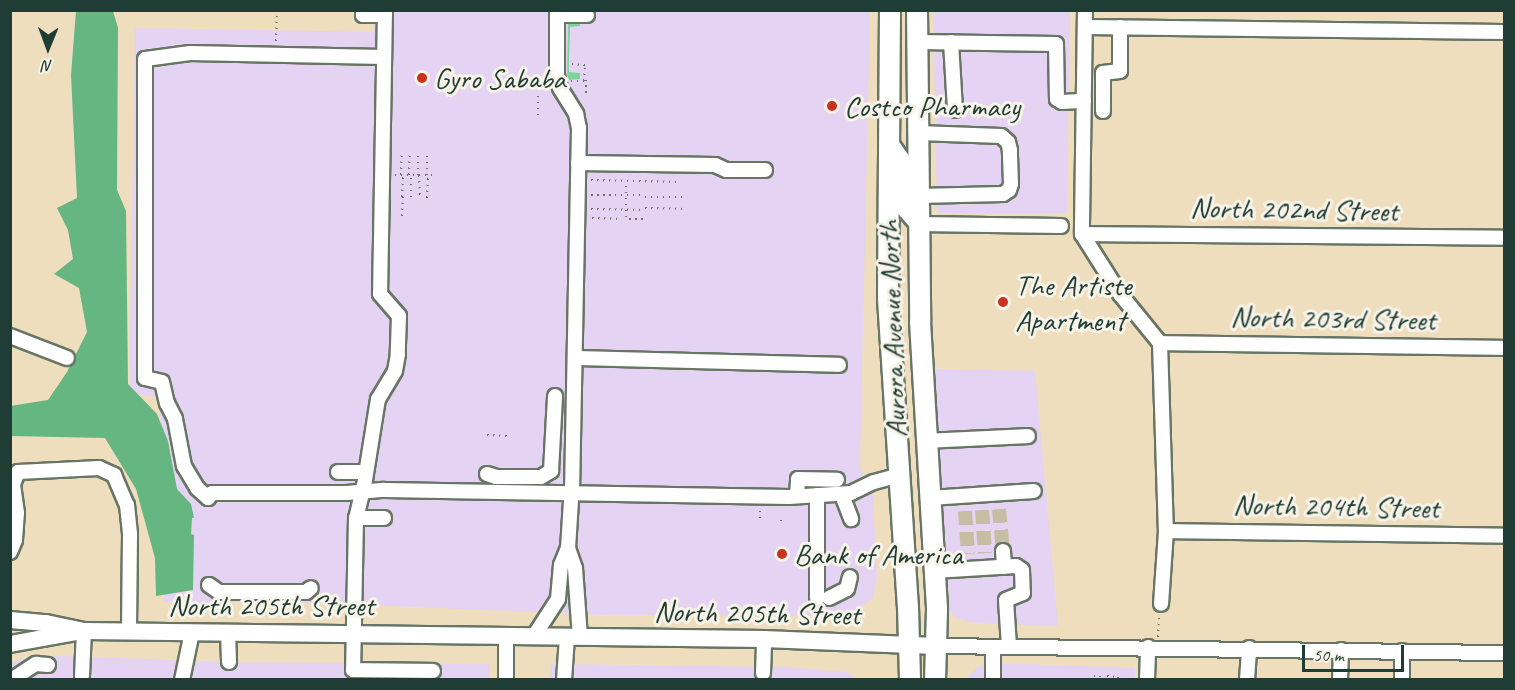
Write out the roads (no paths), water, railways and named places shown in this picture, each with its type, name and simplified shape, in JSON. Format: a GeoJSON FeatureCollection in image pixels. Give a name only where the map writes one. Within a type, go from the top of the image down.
{"type":"FeatureCollection","features":[{"type":"Feature","properties":{"kind":"highway","name":"Aurora Avenue North"},"geometry":{"type":"LineString","coordinates":[[890,10],[888,299],[901,475],[910,680]]}},
{"type":"Feature","properties":{"kind":"highway","name":"Aurora Avenue North"},"geometry":{"type":"LineString","coordinates":[[917,10],[918,224],[926,441],[934,571],[935,680]]}},
{"type":"Feature","properties":{"kind":"main road"},"geometry":{"type":"LineString","coordinates":[[888,140],[902,160],[903,207],[918,224]]}},
{"type":"Feature","properties":{"kind":"main road","name":"North 205th Street"},"geometry":{"type":"LineString","coordinates":[[10,620],[46,623],[84,631],[764,639],[936,646]]}},
{"type":"Feature","properties":{"kind":"main road"},"geometry":{"type":"LineString","coordinates":[[12,644],[84,631]]}},
{"type":"Feature","properties":{"kind":"street"},"geometry":{"type":"LineString","coordinates":[[363,10],[363,15],[385,13],[380,294],[399,316],[395,371],[378,399],[356,518],[353,670],[433,671]]}},
{"type":"Feature","properties":{"kind":"street"},"geometry":{"type":"LineString","coordinates":[[1086,10],[1082,234],[1120,294],[1160,343],[1166,531],[1161,604]]}},
{"type":"Feature","properties":{"kind":"street"},"geometry":{"type":"LineString","coordinates":[[534,636],[558,599],[561,565],[568,548],[570,494],[578,119],[559,85],[557,76],[557,11],[566,15],[587,15]]}},
{"type":"Feature","properties":{"kind":"street"},"geometry":{"type":"LineString","coordinates":[[1086,27],[1504,32]]}},
{"type":"Feature","properties":{"kind":"street"},"geometry":{"type":"LineString","coordinates":[[1103,111],[1103,73],[1120,71],[1120,27]]}},
{"type":"Feature","properties":{"kind":"street"},"geometry":{"type":"LineString","coordinates":[[917,42],[1056,44],[1057,99],[1062,102],[1084,102]]}},
{"type":"Feature","properties":{"kind":"street"},"geometry":{"type":"LineString","coordinates":[[951,42],[955,110]]}},
{"type":"Feature","properties":{"kind":"street"},"geometry":{"type":"LineString","coordinates":[[383,57],[190,53],[145,59],[145,378],[162,382],[166,403],[176,419],[184,466],[196,488],[208,498],[212,493],[384,490],[784,497],[842,495],[901,475]]}},
{"type":"Feature","properties":{"kind":"street"},"geometry":{"type":"LineString","coordinates":[[918,133],[1000,136],[1008,142],[1010,150],[1011,184],[1009,190],[1003,194],[918,196]]}},
{"type":"Feature","properties":{"kind":"street"},"geometry":{"type":"LineString","coordinates":[[578,163],[715,165],[726,170],[765,170]]}},
{"type":"Feature","properties":{"kind":"street"},"geometry":{"type":"LineString","coordinates":[[918,224],[1061,226]]}},
{"type":"Feature","properties":{"kind":"street","name":"North 202nd Street"},"geometry":{"type":"LineString","coordinates":[[1082,234],[1504,238]]}},
{"type":"Feature","properties":{"kind":"street"},"geometry":{"type":"LineString","coordinates":[[10,336],[67,358]]}},
{"type":"Feature","properties":{"kind":"street","name":"North 203rd Street"},"geometry":{"type":"LineString","coordinates":[[1160,343],[1504,348]]}},
{"type":"Feature","properties":{"kind":"street"},"geometry":{"type":"LineString","coordinates":[[574,358],[839,365]]}},
{"type":"Feature","properties":{"kind":"street"},"geometry":{"type":"LineString","coordinates":[[487,474],[496,477],[541,477],[551,471],[555,396]]}},
{"type":"Feature","properties":{"kind":"street"},"geometry":{"type":"LineString","coordinates":[[926,441],[1028,436]]}},
{"type":"Feature","properties":{"kind":"street"},"geometry":{"type":"LineString","coordinates":[[10,552],[15,540],[17,513],[12,484],[18,472],[99,468],[114,476],[127,505],[130,535],[129,631]]}},
{"type":"Feature","properties":{"kind":"street"},"geometry":{"type":"LineString","coordinates":[[338,472],[366,472]]}},
{"type":"Feature","properties":{"kind":"street"},"geometry":{"type":"LineString","coordinates":[[797,495],[798,479],[837,480]]}},
{"type":"Feature","properties":{"kind":"street"},"geometry":{"type":"LineString","coordinates":[[930,498],[1034,491]]}},
{"type":"Feature","properties":{"kind":"street"},"geometry":{"type":"LineString","coordinates":[[998,494],[999,509]]}},
{"type":"Feature","properties":{"kind":"street"},"geometry":{"type":"LineString","coordinates":[[817,495],[823,598],[847,589],[850,577]]}},
{"type":"Feature","properties":{"kind":"street"},"geometry":{"type":"LineString","coordinates":[[842,495],[851,519]]}},
{"type":"Feature","properties":{"kind":"street"},"geometry":{"type":"LineString","coordinates":[[981,495],[982,510]]}},
{"type":"Feature","properties":{"kind":"street"},"geometry":{"type":"LineString","coordinates":[[964,496],[965,511]]}},
{"type":"Feature","properties":{"kind":"street"},"geometry":{"type":"LineString","coordinates":[[356,518],[384,518]]}},
{"type":"Feature","properties":{"kind":"street","name":"North 204th Street"},"geometry":{"type":"LineString","coordinates":[[1166,531],[1504,536]]}},
{"type":"Feature","properties":{"kind":"street"},"geometry":{"type":"LineString","coordinates":[[564,680],[574,637],[575,568],[568,548]]}},
{"type":"Feature","properties":{"kind":"street"},"geometry":{"type":"LineString","coordinates":[[1003,551],[1004,567]]}},
{"type":"Feature","properties":{"kind":"street"},"geometry":{"type":"LineString","coordinates":[[934,571],[969,561],[986,560],[1004,567],[1016,566],[1023,570],[1023,593],[1006,600],[1009,647]]}},
{"type":"Feature","properties":{"kind":"street"},"geometry":{"type":"LineString","coordinates":[[209,585],[219,592],[306,592],[311,588]]}},
{"type":"Feature","properties":{"kind":"street"},"geometry":{"type":"LineString","coordinates":[[82,676],[84,631]]}},
{"type":"Feature","properties":{"kind":"street"},"geometry":{"type":"LineString","coordinates":[[182,679],[192,632]]}},
{"type":"Feature","properties":{"kind":"street"},"geometry":{"type":"LineString","coordinates":[[228,632],[228,662]]}},
{"type":"Feature","properties":{"kind":"street"},"geometry":{"type":"LineString","coordinates":[[506,636],[506,680]]}},
{"type":"Feature","properties":{"kind":"street"},"geometry":{"type":"LineString","coordinates":[[764,639],[764,673]]}},
{"type":"Feature","properties":{"kind":"street"},"geometry":{"type":"LineString","coordinates":[[1147,680],[1153,644]]}},
{"type":"Feature","properties":{"kind":"street","name":"North 205th Street"},"geometry":{"type":"LineString","coordinates":[[936,646],[1153,644],[1504,653]]}},
{"type":"Feature","properties":{"kind":"street"},"geometry":{"type":"LineString","coordinates":[[993,647],[993,680]]}},
{"type":"Feature","properties":{"kind":"street"},"geometry":{"type":"LineString","coordinates":[[1247,680],[1248,648]]}},
{"type":"Feature","properties":{"kind":"street"},"geometry":{"type":"LineString","coordinates":[[1340,680],[1341,650]]}},
{"type":"Feature","properties":{"kind":"street"},"geometry":{"type":"LineString","coordinates":[[1402,651],[1402,680]]}},
{"type":"Feature","properties":{"kind":"street"},"geometry":{"type":"LineString","coordinates":[[11,680],[36,664],[48,665]]}},
{"type":"Feature","properties":{"kind":"tunnel"},"geometry":{"type":"LineString","coordinates":[[999,509],[1003,551]]}},
{"type":"Feature","properties":{"kind":"tunnel"},"geometry":{"type":"LineString","coordinates":[[982,510],[985,553]]}},
{"type":"Feature","properties":{"kind":"tunnel"},"geometry":{"type":"LineString","coordinates":[[965,511],[968,554]]}},
{"type":"Feature","properties":{"kind":"place","name":"Gyro Sababa"},"geometry":{"type":"Point","coordinates":[422,78]}},
{"type":"Feature","properties":{"kind":"place","name":"Costco Pharmacy"},"geometry":{"type":"Point","coordinates":[832,106]}},
{"type":"Feature","properties":{"kind":"place","name":"The Artiste Apartment"},"geometry":{"type":"Point","coordinates":[1003,302]}},
{"type":"Feature","properties":{"kind":"place","name":"Bank of America"},"geometry":{"type":"Point","coordinates":[782,554]}}]}
